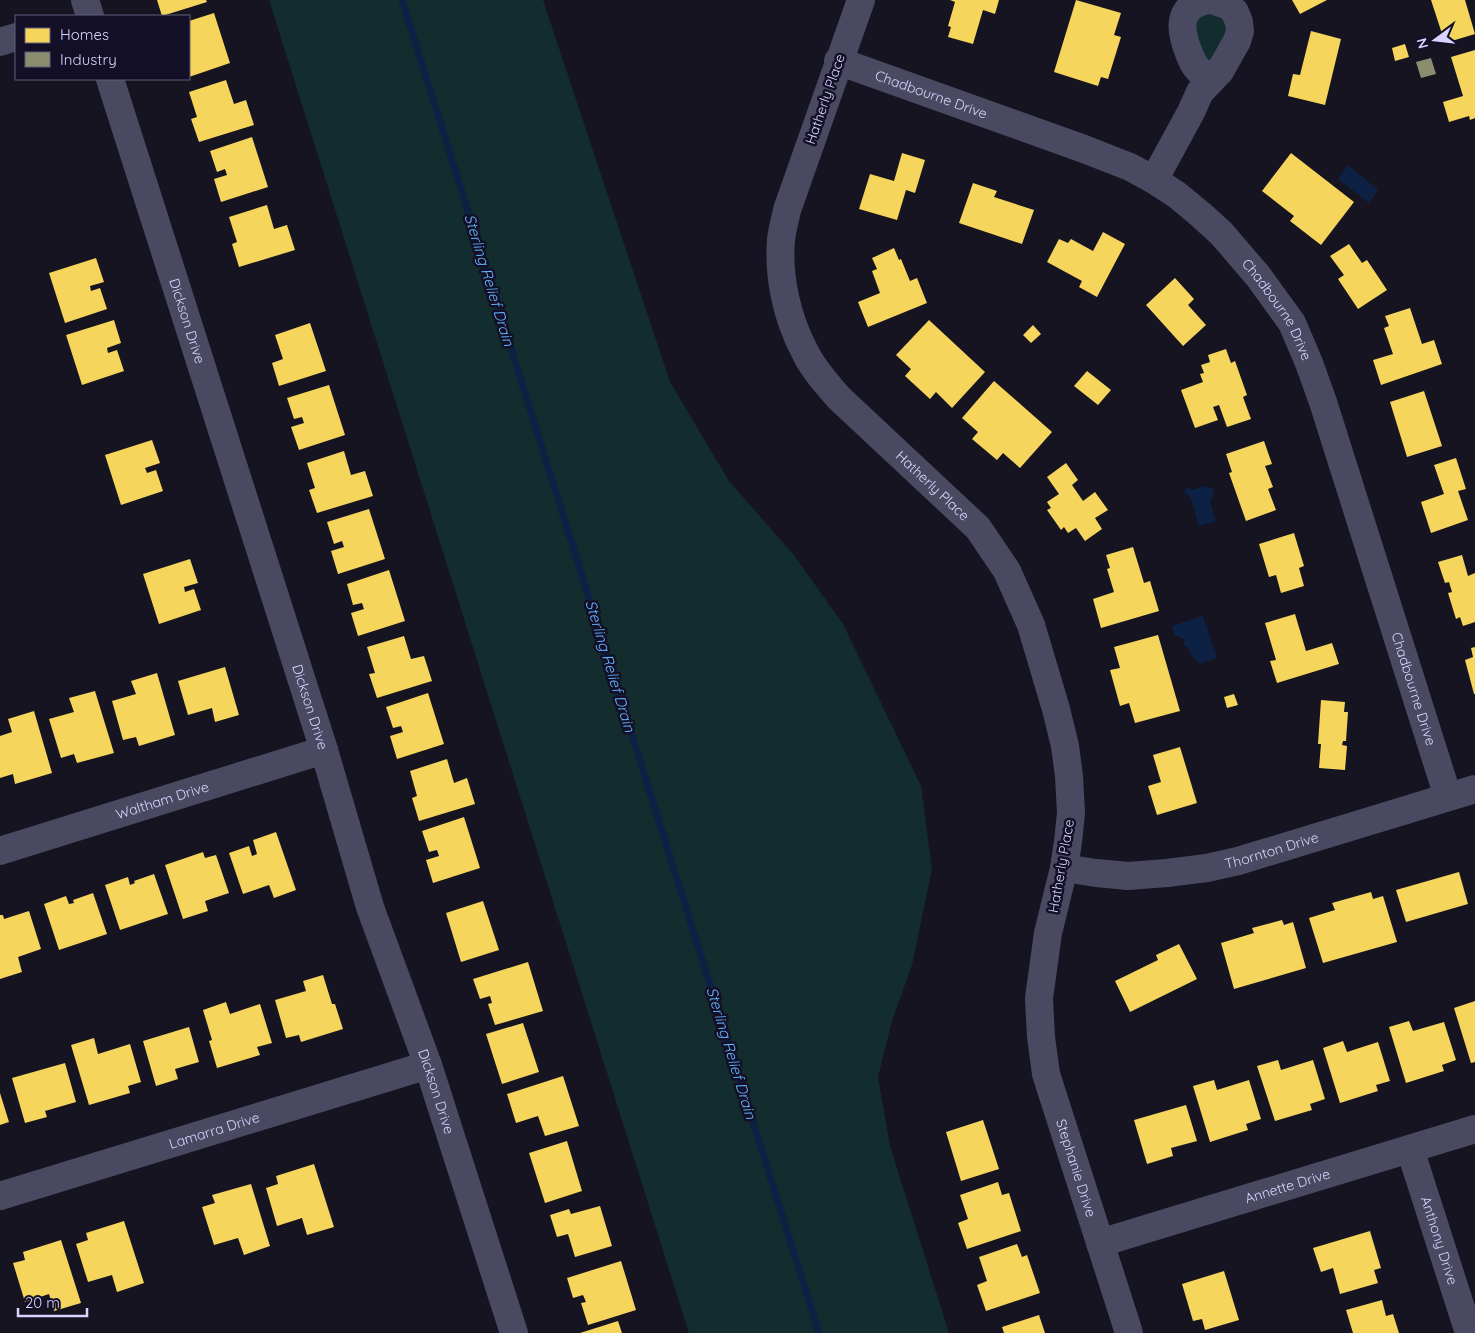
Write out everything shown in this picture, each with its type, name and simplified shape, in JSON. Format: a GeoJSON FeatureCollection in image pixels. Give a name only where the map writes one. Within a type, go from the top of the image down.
{"type":"FeatureCollection","features":[{"type":"Feature","properties":{"kind":"street","name":"Hatherly Place"},"geometry":{"type":"LineString","coordinates":[[860,0],[787,210],[781,239],[780,271],[785,300],[793,326],[805,353],[821,377],[839,398],[978,528],[1007,572],[1031,625],[1065,746],[1071,813],[1064,868],[1048,933],[1039,998]]}},
{"type":"Feature","properties":{"kind":"street"},"geometry":{"type":"LineString","coordinates":[[1154,180],[1192,112],[1200,92],[1220,71],[1240,31],[1235,12],[1229,6],[1211,0],[1201,1],[1190,7],[1182,24],[1184,42],[1200,92]]}},
{"type":"Feature","properties":{"kind":"street"},"geometry":{"type":"LineString","coordinates":[[0,42],[15,37]]}},
{"type":"Feature","properties":{"kind":"street","name":"Chadbourne Drive"},"geometry":{"type":"LineString","coordinates":[[838,60],[1130,167],[1177,195],[1200,214],[1221,233],[1258,276],[1292,323],[1309,363],[1448,797]]}},
{"type":"Feature","properties":{"kind":"street"},"geometry":{"type":"LineString","coordinates":[[1192,63],[1203,73],[1208,74],[1220,71]]}},
{"type":"Feature","properties":{"kind":"street","name":"Dickson Drive"},"geometry":{"type":"LineString","coordinates":[[110,80],[324,750],[370,907],[428,1065],[514,1333]]}},
{"type":"Feature","properties":{"kind":"street","name":"Waltham Drive"},"geometry":{"type":"LineString","coordinates":[[0,851],[324,750]]}},
{"type":"Feature","properties":{"kind":"street","name":"Thornton Drive"},"geometry":{"type":"LineString","coordinates":[[1064,868],[1128,876],[1207,868],[1238,862],[1475,789]]}},
{"type":"Feature","properties":{"kind":"street","name":"Stephanie Drive"},"geometry":{"type":"LineString","coordinates":[[1039,998],[1041,1037],[1046,1074],[1128,1333]]}},
{"type":"Feature","properties":{"kind":"street","name":"Lamarra Drive"},"geometry":{"type":"LineString","coordinates":[[0,1196],[428,1065]]}},
{"type":"Feature","properties":{"kind":"street","name":"Annette Drive"},"geometry":{"type":"LineString","coordinates":[[1100,1243],[1475,1129]]}},
{"type":"Feature","properties":{"kind":"street","name":"Anthony Drive"},"geometry":{"type":"LineString","coordinates":[[1410,1149],[1469,1333]]}},
{"type":"Feature","properties":{"kind":"green space","name":"Sterling Relief Drain"},"geometry":{"type":"Polygon","coordinates":[[[269,0],[543,0],[670,382],[729,481],[793,554],[843,624],[921,786],[932,869],[912,965],[892,1021],[878,1077],[890,1146],[949,1333],[689,1333],[269,0]]]}},
{"type":"Feature","properties":{"kind":"green space"},"geometry":{"type":"Polygon","coordinates":[[[1209,12],[1219,14],[1229,27],[1212,62],[1207,61],[1195,32],[1197,20],[1209,12]]]}},
{"type":"Feature","properties":{"kind":"water"},"geometry":{"type":"Polygon","coordinates":[[[1348,165],[1378,190],[1369,203],[1338,179],[1348,165]]]}},
{"type":"Feature","properties":{"kind":"water"},"geometry":{"type":"Polygon","coordinates":[[[1205,486],[1213,489],[1214,494],[1210,502],[1216,521],[1199,526],[1190,496],[1184,493],[1187,487],[1193,490],[1205,486]]]}},
{"type":"Feature","properties":{"kind":"water"},"geometry":{"type":"Polygon","coordinates":[[[1203,616],[1217,658],[1200,664],[1184,645],[1185,640],[1174,634],[1172,626],[1203,616]]]}},
{"type":"Feature","properties":{"kind":"building: Homes"},"geometry":{"type":"Polygon","coordinates":[[[157,0],[206,0],[207,2],[165,15],[162,15],[157,0]]]}},
{"type":"Feature","properties":{"kind":"building: Homes"},"geometry":{"type":"Polygon","coordinates":[[[950,0],[999,0],[995,14],[983,10],[973,44],[948,37],[951,27],[948,26],[955,2],[950,0]]]}},
{"type":"Feature","properties":{"kind":"building: Homes"},"geometry":{"type":"Polygon","coordinates":[[[1076,0],[1121,13],[1114,35],[1121,37],[1108,79],[1101,77],[1098,86],[1054,72],[1076,0]]]}},
{"type":"Feature","properties":{"kind":"building: Homes"},"geometry":{"type":"Polygon","coordinates":[[[1292,0],[1327,0],[1300,14],[1292,0]]]}},
{"type":"Feature","properties":{"kind":"building: Homes"},"geometry":{"type":"Polygon","coordinates":[[[1431,0],[1465,0],[1475,34],[1445,43],[1431,0]]]}},
{"type":"Feature","properties":{"kind":"building: Homes"},"geometry":{"type":"Polygon","coordinates":[[[214,13],[230,63],[190,77],[190,21],[214,13]]]}},
{"type":"Feature","properties":{"kind":"building: Homes"},"geometry":{"type":"Polygon","coordinates":[[[1311,31],[1341,39],[1325,105],[1288,96],[1293,74],[1300,75],[1311,31]]]}},
{"type":"Feature","properties":{"kind":"building: Homes"},"geometry":{"type":"Polygon","coordinates":[[[1405,44],[1409,57],[1395,61],[1392,48],[1405,44]]]}},
{"type":"Feature","properties":{"kind":"building: Homes"},"geometry":{"type":"Polygon","coordinates":[[[1475,50],[1475,118],[1470,120],[1469,116],[1449,122],[1443,102],[1463,96],[1451,57],[1475,50]]]}},
{"type":"Feature","properties":{"kind":"building: Homes"},"geometry":{"type":"Polygon","coordinates":[[[226,80],[234,104],[246,100],[254,125],[199,142],[191,119],[197,117],[189,92],[226,80]]]}},
{"type":"Feature","properties":{"kind":"building: Homes"},"geometry":{"type":"Polygon","coordinates":[[[252,137],[268,187],[221,202],[214,179],[227,175],[225,169],[217,172],[210,151],[252,137]]]}},
{"type":"Feature","properties":{"kind":"building: Homes"},"geometry":{"type":"Polygon","coordinates":[[[902,153],[925,160],[915,193],[906,190],[897,220],[859,209],[870,174],[894,181],[902,153]]]}},
{"type":"Feature","properties":{"kind":"building: Homes"},"geometry":{"type":"Polygon","coordinates":[[[1291,153],[1354,202],[1321,245],[1290,221],[1294,216],[1262,191],[1291,153]]]}},
{"type":"Feature","properties":{"kind":"building: Homes"},"geometry":{"type":"Polygon","coordinates":[[[973,183],[997,191],[994,197],[1034,210],[1022,244],[959,223],[973,183]]]}},
{"type":"Feature","properties":{"kind":"building: Homes"},"geometry":{"type":"Polygon","coordinates":[[[267,205],[274,229],[287,225],[295,250],[239,267],[232,244],[237,242],[229,217],[267,205]]]}},
{"type":"Feature","properties":{"kind":"building: Homes"},"geometry":{"type":"Polygon","coordinates":[[[1103,232],[1125,244],[1097,297],[1079,287],[1082,281],[1047,262],[1059,239],[1068,243],[1071,239],[1093,251],[1103,232]]]}},
{"type":"Feature","properties":{"kind":"building: Homes"},"geometry":{"type":"Polygon","coordinates":[[[1349,244],[1362,263],[1367,260],[1387,290],[1358,309],[1338,279],[1344,275],[1330,256],[1349,244]]]}},
{"type":"Feature","properties":{"kind":"building: Homes"},"geometry":{"type":"Polygon","coordinates":[[[894,248],[910,281],[917,278],[927,303],[868,327],[858,302],[880,293],[872,271],[877,269],[872,258],[894,248]]]}},
{"type":"Feature","properties":{"kind":"building: Homes"},"geometry":{"type":"Polygon","coordinates":[[[96,258],[104,282],[90,286],[91,291],[100,288],[107,309],[65,323],[49,273],[96,258]]]}},
{"type":"Feature","properties":{"kind":"building: Homes"},"geometry":{"type":"Polygon","coordinates":[[[1175,278],[1194,299],[1188,305],[1206,325],[1183,346],[1146,305],[1175,278]]]}},
{"type":"Feature","properties":{"kind":"building: Homes"},"geometry":{"type":"Polygon","coordinates":[[[1410,308],[1422,344],[1434,340],[1442,364],[1381,385],[1373,360],[1393,354],[1384,328],[1389,326],[1385,316],[1410,308]]]}},
{"type":"Feature","properties":{"kind":"building: Homes"},"geometry":{"type":"Polygon","coordinates":[[[114,320],[121,343],[107,348],[108,353],[117,350],[124,371],[82,385],[66,335],[114,320]]]}},
{"type":"Feature","properties":{"kind":"building: Homes"},"geometry":{"type":"Polygon","coordinates":[[[929,320],[985,372],[952,408],[936,392],[930,399],[905,376],[911,369],[896,355],[929,320]]]}},
{"type":"Feature","properties":{"kind":"building: Homes"},"geometry":{"type":"Polygon","coordinates":[[[310,323],[326,371],[279,386],[272,363],[283,359],[275,335],[310,323]]]}},
{"type":"Feature","properties":{"kind":"building: Homes"},"geometry":{"type":"Polygon","coordinates":[[[1033,325],[1041,334],[1031,343],[1023,335],[1033,325]]]}},
{"type":"Feature","properties":{"kind":"building: Homes"},"geometry":{"type":"Polygon","coordinates":[[[1226,349],[1231,363],[1235,361],[1247,395],[1243,397],[1251,419],[1227,427],[1219,405],[1213,407],[1218,420],[1195,428],[1181,390],[1203,382],[1200,374],[1204,373],[1201,365],[1210,362],[1208,355],[1226,349]]]}},
{"type":"Feature","properties":{"kind":"building: Homes"},"geometry":{"type":"Polygon","coordinates":[[[1087,371],[1111,390],[1098,405],[1074,386],[1087,371]]]}},
{"type":"Feature","properties":{"kind":"building: Homes"},"geometry":{"type":"Polygon","coordinates":[[[994,381],[1052,432],[1020,468],[1003,453],[997,460],[972,439],[978,432],[962,418],[994,381]]]}},
{"type":"Feature","properties":{"kind":"building: Homes"},"geometry":{"type":"Polygon","coordinates":[[[329,385],[345,435],[299,450],[291,427],[304,423],[302,417],[294,419],[287,398],[329,385]]]}},
{"type":"Feature","properties":{"kind":"building: Homes"},"geometry":{"type":"Polygon","coordinates":[[[1424,391],[1442,446],[1407,457],[1390,402],[1424,391]]]}},
{"type":"Feature","properties":{"kind":"building: Homes"},"geometry":{"type":"Polygon","coordinates":[[[152,440],[160,463],[145,468],[147,473],[156,470],[163,491],[121,505],[105,455],[152,440]]]}},
{"type":"Feature","properties":{"kind":"building: Homes"},"geometry":{"type":"Polygon","coordinates":[[[1264,441],[1272,464],[1265,466],[1273,487],[1268,489],[1276,510],[1246,521],[1229,473],[1232,472],[1226,454],[1264,441]]]}},
{"type":"Feature","properties":{"kind":"building: Homes"},"geometry":{"type":"Polygon","coordinates":[[[344,451],[351,475],[365,471],[373,496],[317,513],[309,490],[315,488],[307,463],[344,451]]]}},
{"type":"Feature","properties":{"kind":"building: Homes"},"geometry":{"type":"Polygon","coordinates":[[[1456,458],[1466,489],[1458,491],[1468,520],[1431,533],[1421,502],[1444,494],[1434,465],[1456,458]]]}},
{"type":"Feature","properties":{"kind":"building: Homes"},"geometry":{"type":"Polygon","coordinates":[[[1066,463],[1078,480],[1072,485],[1083,501],[1095,492],[1108,510],[1095,518],[1102,529],[1085,541],[1076,528],[1068,533],[1064,527],[1061,530],[1047,510],[1051,508],[1047,502],[1059,494],[1047,477],[1066,463]]]}},
{"type":"Feature","properties":{"kind":"building: Homes"},"geometry":{"type":"Polygon","coordinates":[[[369,509],[385,559],[338,574],[331,551],[344,547],[342,541],[334,544],[327,522],[369,509]]]}},
{"type":"Feature","properties":{"kind":"building: Homes"},"geometry":{"type":"Polygon","coordinates":[[[1294,533],[1304,566],[1299,568],[1304,586],[1281,593],[1276,575],[1269,577],[1259,544],[1294,533]]]}},
{"type":"Feature","properties":{"kind":"building: Homes"},"geometry":{"type":"Polygon","coordinates":[[[1133,547],[1144,583],[1150,581],[1159,611],[1101,628],[1093,599],[1114,592],[1107,569],[1110,568],[1106,555],[1133,547]]]}},
{"type":"Feature","properties":{"kind":"building: Homes"},"geometry":{"type":"Polygon","coordinates":[[[1462,555],[1468,576],[1475,573],[1475,622],[1463,626],[1460,617],[1456,619],[1448,593],[1452,592],[1449,582],[1445,583],[1438,562],[1462,555]]]}},
{"type":"Feature","properties":{"kind":"building: Homes"},"geometry":{"type":"Polygon","coordinates":[[[190,559],[198,583],[184,587],[185,592],[194,589],[201,610],[159,624],[143,574],[190,559]]]}},
{"type":"Feature","properties":{"kind":"building: Homes"},"geometry":{"type":"Polygon","coordinates":[[[389,570],[405,621],[358,636],[351,613],[364,609],[362,603],[353,605],[347,584],[389,570]]]}},
{"type":"Feature","properties":{"kind":"building: Homes"},"geometry":{"type":"Polygon","coordinates":[[[1295,614],[1306,651],[1332,643],[1339,664],[1277,683],[1270,661],[1276,660],[1265,623],[1295,614]]]}},
{"type":"Feature","properties":{"kind":"building: Homes"},"geometry":{"type":"Polygon","coordinates":[[[1158,635],[1180,711],[1135,723],[1129,703],[1120,706],[1110,670],[1120,668],[1114,647],[1158,635]]]}},
{"type":"Feature","properties":{"kind":"building: Homes"},"geometry":{"type":"Polygon","coordinates":[[[404,636],[411,659],[424,656],[432,681],[377,698],[369,674],[375,673],[367,647],[404,636]]]}},
{"type":"Feature","properties":{"kind":"building: Homes"},"geometry":{"type":"Polygon","coordinates":[[[1475,647],[1474,694],[1465,660],[1473,657],[1471,648],[1475,647]]]}},
{"type":"Feature","properties":{"kind":"building: Homes"},"geometry":{"type":"Polygon","coordinates":[[[225,667],[239,715],[215,722],[212,708],[188,715],[178,681],[225,667]]]}},
{"type":"Feature","properties":{"kind":"building: Homes"},"geometry":{"type":"Polygon","coordinates":[[[157,673],[175,735],[139,746],[136,737],[123,740],[112,701],[136,694],[131,681],[157,673]]]}},
{"type":"Feature","properties":{"kind":"building: Homes"},"geometry":{"type":"Polygon","coordinates":[[[95,691],[114,753],[77,763],[74,754],[61,758],[49,719],[74,712],[69,698],[95,691]]]}},
{"type":"Feature","properties":{"kind":"building: Homes"},"geometry":{"type":"Polygon","coordinates":[[[428,693],[444,744],[397,759],[390,736],[403,732],[401,726],[393,728],[386,707],[428,693]]]}},
{"type":"Feature","properties":{"kind":"building: Homes"},"geometry":{"type":"Polygon","coordinates":[[[1234,694],[1238,705],[1227,708],[1224,697],[1234,694]]]}},
{"type":"Feature","properties":{"kind":"building: Homes"},"geometry":{"type":"Polygon","coordinates":[[[1321,700],[1345,702],[1344,712],[1348,712],[1346,741],[1343,741],[1342,745],[1347,746],[1345,770],[1319,768],[1321,744],[1318,744],[1321,700]]]}},
{"type":"Feature","properties":{"kind":"building: Homes"},"geometry":{"type":"Polygon","coordinates":[[[34,711],[52,773],[15,784],[13,774],[0,778],[0,736],[12,732],[8,719],[34,711]]]}},
{"type":"Feature","properties":{"kind":"building: Homes"},"geometry":{"type":"Polygon","coordinates":[[[1180,747],[1197,803],[1157,815],[1148,786],[1161,782],[1153,755],[1180,747]]]}},
{"type":"Feature","properties":{"kind":"building: Homes"},"geometry":{"type":"Polygon","coordinates":[[[447,759],[454,783],[467,778],[475,804],[419,821],[412,798],[417,796],[410,771],[447,759]]]}},
{"type":"Feature","properties":{"kind":"building: Homes"},"geometry":{"type":"Polygon","coordinates":[[[464,817],[480,868],[433,883],[426,860],[439,856],[437,850],[429,852],[422,831],[464,817]]]}},
{"type":"Feature","properties":{"kind":"building: Homes"},"geometry":{"type":"Polygon","coordinates":[[[276,832],[296,890],[274,898],[269,885],[243,894],[229,853],[249,846],[252,856],[257,854],[253,840],[276,832]]]}},
{"type":"Feature","properties":{"kind":"building: Homes"},"geometry":{"type":"Polygon","coordinates":[[[203,852],[205,858],[216,855],[229,893],[205,901],[208,911],[183,919],[165,865],[203,852]]]}},
{"type":"Feature","properties":{"kind":"building: Homes"},"geometry":{"type":"Polygon","coordinates":[[[1459,872],[1468,904],[1406,922],[1396,890],[1459,872]]]}},
{"type":"Feature","properties":{"kind":"building: Homes"},"geometry":{"type":"Polygon","coordinates":[[[154,874],[168,914],[120,930],[105,885],[128,877],[130,885],[135,883],[134,881],[154,874]]]}},
{"type":"Feature","properties":{"kind":"building: Homes"},"geometry":{"type":"Polygon","coordinates":[[[1371,892],[1373,899],[1383,896],[1397,942],[1323,963],[1309,918],[1335,910],[1332,903],[1371,892]]]}},
{"type":"Feature","properties":{"kind":"building: Homes"},"geometry":{"type":"Polygon","coordinates":[[[93,893],[107,934],[59,950],[44,904],[66,896],[69,904],[74,903],[73,900],[93,893]]]}},
{"type":"Feature","properties":{"kind":"building: Homes"},"geometry":{"type":"Polygon","coordinates":[[[483,901],[499,950],[461,962],[446,913],[483,901]]]}},
{"type":"Feature","properties":{"kind":"building: Homes"},"geometry":{"type":"Polygon","coordinates":[[[29,911],[41,949],[18,957],[22,972],[0,979],[0,915],[3,915],[4,919],[29,911]]]}},
{"type":"Feature","properties":{"kind":"building: Homes"},"geometry":{"type":"Polygon","coordinates":[[[1282,920],[1284,925],[1293,922],[1306,968],[1234,989],[1221,943],[1254,933],[1252,928],[1282,920]]]}},
{"type":"Feature","properties":{"kind":"building: Homes"},"geometry":{"type":"Polygon","coordinates":[[[1179,944],[1197,979],[1130,1012],[1115,981],[1158,960],[1156,955],[1179,944]]]}},
{"type":"Feature","properties":{"kind":"building: Homes"},"geometry":{"type":"Polygon","coordinates":[[[528,962],[543,1011],[495,1025],[488,1004],[492,1003],[490,996],[480,999],[473,979],[528,962]]]}},
{"type":"Feature","properties":{"kind":"building: Homes"},"geometry":{"type":"Polygon","coordinates":[[[323,975],[332,1004],[335,1004],[343,1029],[301,1042],[299,1035],[286,1038],[275,1000],[306,991],[303,981],[323,975]]]}},
{"type":"Feature","properties":{"kind":"building: Homes"},"geometry":{"type":"Polygon","coordinates":[[[1475,1001],[1475,1062],[1471,1063],[1454,1008],[1475,1001]]]}},
{"type":"Feature","properties":{"kind":"building: Homes"},"geometry":{"type":"Polygon","coordinates":[[[226,1002],[230,1014],[260,1004],[272,1043],[257,1047],[260,1055],[217,1068],[209,1041],[212,1040],[203,1010],[226,1002]]]}},
{"type":"Feature","properties":{"kind":"building: Homes"},"geometry":{"type":"Polygon","coordinates":[[[1409,1021],[1413,1031],[1444,1022],[1456,1060],[1442,1065],[1444,1071],[1406,1083],[1389,1027],[1409,1021]]]}},
{"type":"Feature","properties":{"kind":"building: Homes"},"geometry":{"type":"Polygon","coordinates":[[[523,1023],[539,1072],[502,1084],[486,1034],[523,1023]]]}},
{"type":"Feature","properties":{"kind":"building: Homes"},"geometry":{"type":"Polygon","coordinates":[[[189,1027],[199,1062],[175,1069],[178,1079],[156,1086],[143,1041],[189,1027]]]}},
{"type":"Feature","properties":{"kind":"building: Homes"},"geometry":{"type":"Polygon","coordinates":[[[94,1038],[98,1054],[130,1044],[141,1082],[128,1086],[130,1093],[89,1105],[71,1045],[94,1038]]]}},
{"type":"Feature","properties":{"kind":"building: Homes"},"geometry":{"type":"Polygon","coordinates":[[[1343,1041],[1347,1052],[1378,1042],[1390,1081],[1376,1085],[1378,1091],[1340,1103],[1323,1048],[1343,1041]]]}},
{"type":"Feature","properties":{"kind":"building: Homes"},"geometry":{"type":"Polygon","coordinates":[[[1278,1060],[1281,1070],[1313,1060],[1325,1099],[1310,1104],[1312,1110],[1275,1121],[1257,1066],[1278,1060]]]}},
{"type":"Feature","properties":{"kind":"building: Homes"},"geometry":{"type":"Polygon","coordinates":[[[65,1063],[76,1102],[45,1111],[47,1117],[25,1123],[12,1078],[65,1063]]]}},
{"type":"Feature","properties":{"kind":"building: Homes"},"geometry":{"type":"Polygon","coordinates":[[[563,1076],[579,1126],[545,1136],[538,1116],[516,1123],[507,1094],[563,1076]]]}},
{"type":"Feature","properties":{"kind":"building: Homes"},"geometry":{"type":"Polygon","coordinates":[[[1214,1080],[1217,1090],[1249,1080],[1261,1119],[1246,1124],[1248,1130],[1210,1142],[1193,1086],[1214,1080]]]}},
{"type":"Feature","properties":{"kind":"building: Homes"},"geometry":{"type":"Polygon","coordinates":[[[0,1093],[9,1122],[0,1125],[0,1093]]]}},
{"type":"Feature","properties":{"kind":"building: Homes"},"geometry":{"type":"Polygon","coordinates":[[[1186,1105],[1197,1141],[1171,1148],[1173,1156],[1147,1164],[1134,1120],[1186,1105]]]}},
{"type":"Feature","properties":{"kind":"building: Homes"},"geometry":{"type":"Polygon","coordinates":[[[983,1120],[999,1169],[961,1181],[946,1132],[983,1120]]]}},
{"type":"Feature","properties":{"kind":"building: Homes"},"geometry":{"type":"Polygon","coordinates":[[[567,1141],[582,1191],[545,1203],[529,1153],[567,1141]]]}},
{"type":"Feature","properties":{"kind":"building: Homes"},"geometry":{"type":"Polygon","coordinates":[[[314,1164],[334,1227],[307,1235],[302,1218],[277,1226],[266,1188],[278,1184],[276,1176],[314,1164]]]}},
{"type":"Feature","properties":{"kind":"building: Homes"},"geometry":{"type":"Polygon","coordinates":[[[998,1182],[1002,1195],[1009,1193],[1021,1231],[967,1249],[958,1223],[968,1219],[960,1195],[998,1182]]]}},
{"type":"Feature","properties":{"kind":"building: Homes"},"geometry":{"type":"Polygon","coordinates":[[[251,1184],[270,1246],[244,1255],[238,1238],[214,1245],[202,1207],[215,1203],[212,1195],[251,1184]]]}},
{"type":"Feature","properties":{"kind":"building: Homes"},"geometry":{"type":"Polygon","coordinates":[[[600,1206],[612,1246],[575,1257],[568,1234],[557,1237],[550,1215],[569,1209],[571,1214],[600,1206]]]}},
{"type":"Feature","properties":{"kind":"building: Homes"},"geometry":{"type":"Polygon","coordinates":[[[124,1221],[144,1283],[117,1292],[112,1275],[88,1282],[76,1244],[88,1240],[86,1233],[124,1221]]]}},
{"type":"Feature","properties":{"kind":"building: Homes"},"geometry":{"type":"Polygon","coordinates":[[[1370,1231],[1381,1268],[1374,1270],[1378,1283],[1340,1294],[1333,1268],[1321,1272],[1313,1248],[1370,1231]]]}},
{"type":"Feature","properties":{"kind":"building: Homes"},"geometry":{"type":"Polygon","coordinates":[[[61,1240],[81,1303],[54,1311],[49,1294],[25,1302],[13,1263],[25,1260],[23,1252],[61,1240]]]}},
{"type":"Feature","properties":{"kind":"building: Homes"},"geometry":{"type":"Polygon","coordinates":[[[1017,1244],[1022,1257],[1027,1255],[1040,1293],[986,1311],[977,1285],[987,1281],[979,1257],[1017,1244]]]}},
{"type":"Feature","properties":{"kind":"building: Homes"},"geometry":{"type":"Polygon","coordinates":[[[621,1261],[636,1310],[588,1325],[581,1303],[586,1302],[583,1295],[573,1298],[567,1278],[621,1261]]]}},
{"type":"Feature","properties":{"kind":"building: Homes"},"geometry":{"type":"Polygon","coordinates":[[[1224,1271],[1239,1320],[1205,1330],[1202,1319],[1193,1321],[1182,1284],[1224,1271]]]}},
{"type":"Feature","properties":{"kind":"building: Homes"},"geometry":{"type":"Polygon","coordinates":[[[1382,1300],[1386,1316],[1393,1314],[1399,1333],[1353,1333],[1346,1310],[1382,1300]]]}},
{"type":"Feature","properties":{"kind":"building: Homes"},"geometry":{"type":"Polygon","coordinates":[[[1039,1315],[1045,1333],[1004,1333],[1002,1327],[1039,1315]]]}},
{"type":"Feature","properties":{"kind":"building: Homes"},"geometry":{"type":"Polygon","coordinates":[[[618,1321],[622,1333],[580,1333],[618,1321]]]}},
{"type":"Feature","properties":{"kind":"building: Industry"},"geometry":{"type":"Polygon","coordinates":[[[1431,58],[1436,74],[1421,78],[1416,62],[1431,58]]]}},
{"type":"Feature","properties":{"kind":"waterway","name":"Sterling Relief Drain"},"geometry":{"type":"LineString","coordinates":[[402,0],[819,1333]]}}]}
